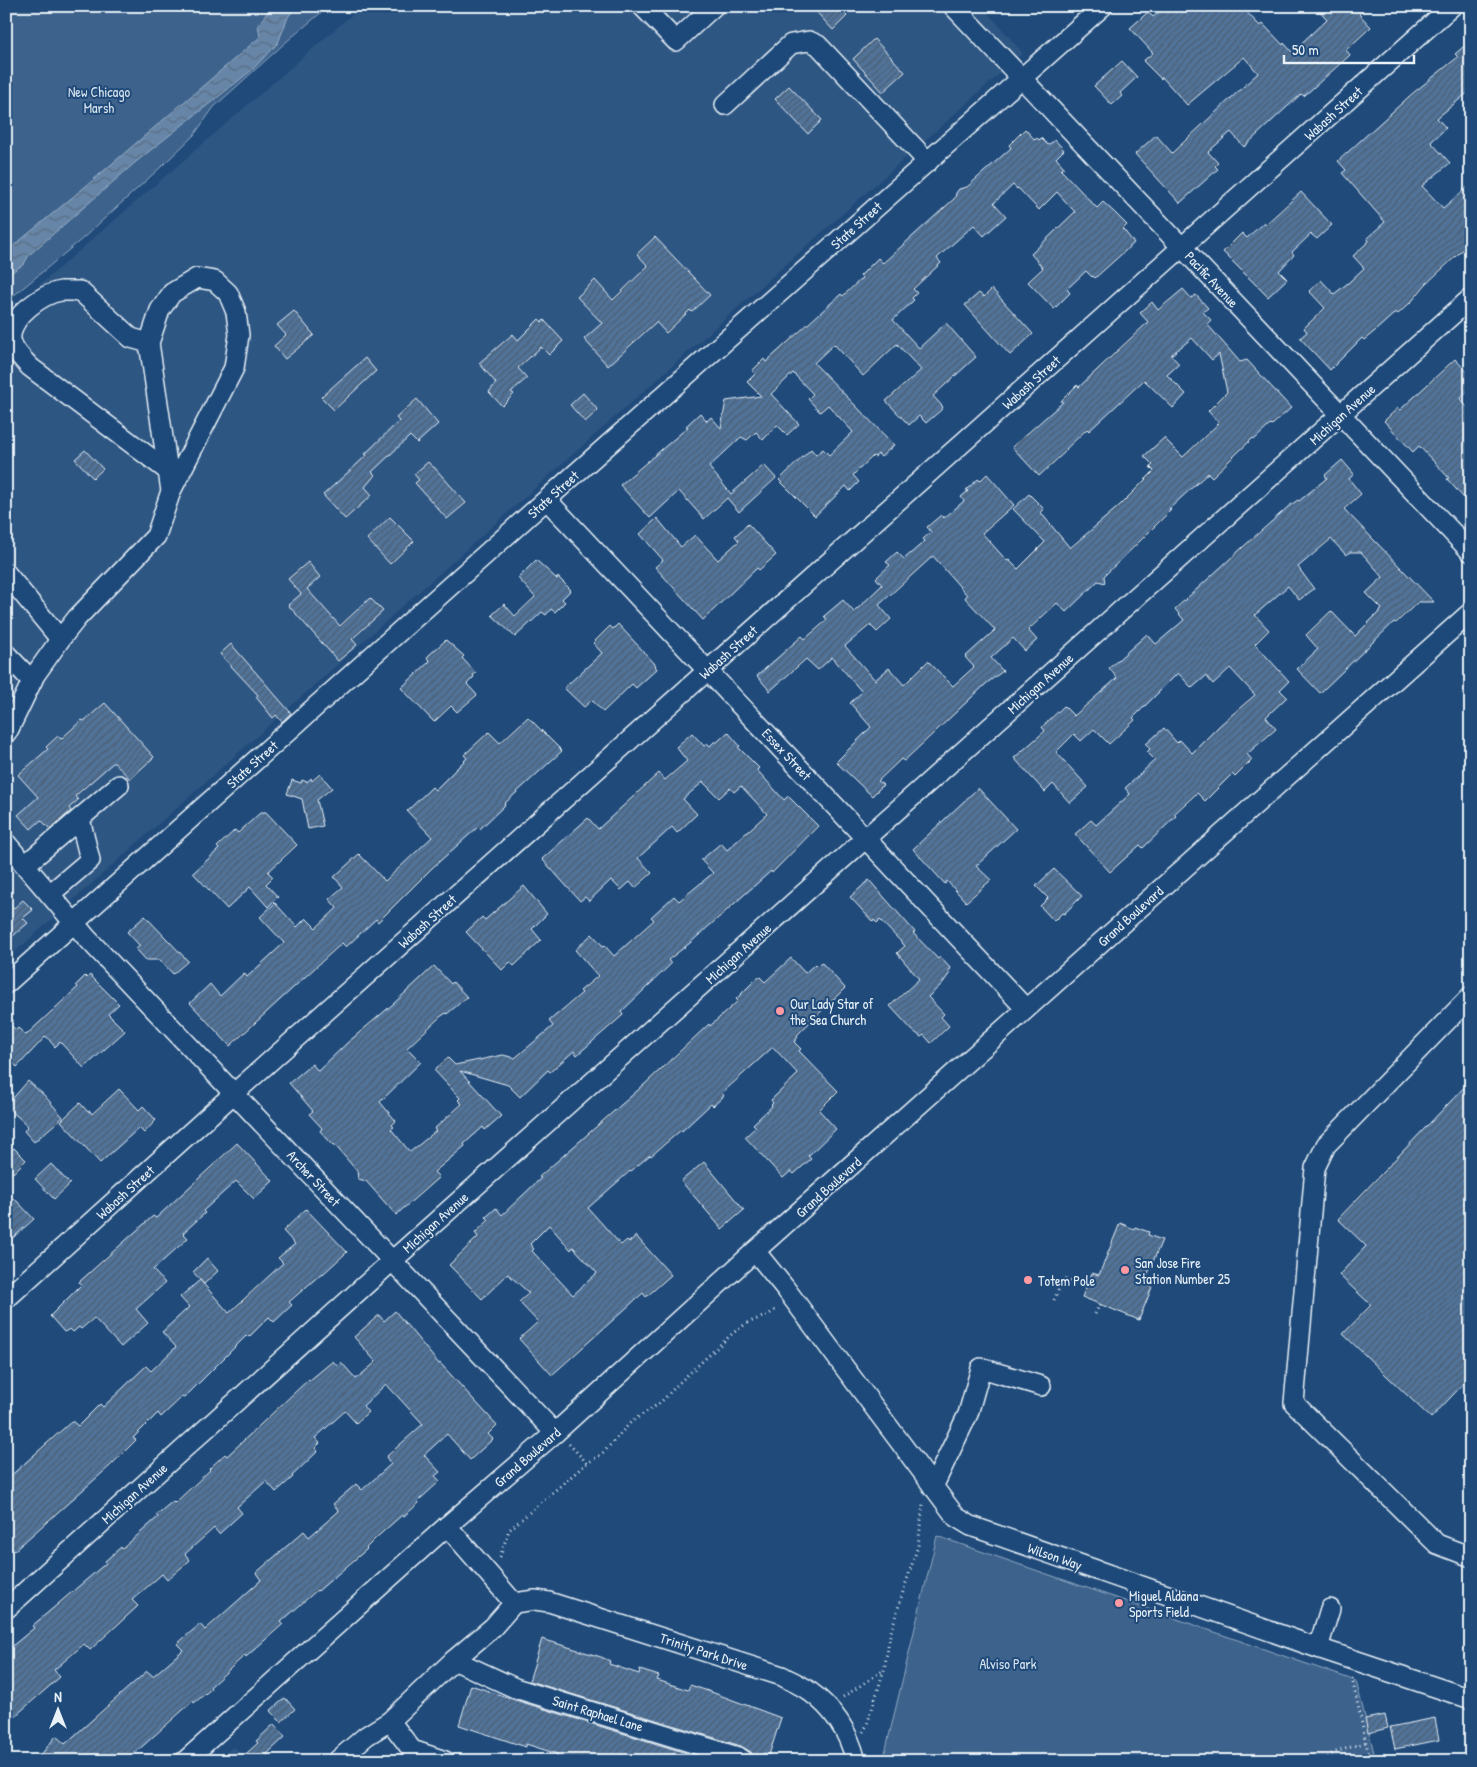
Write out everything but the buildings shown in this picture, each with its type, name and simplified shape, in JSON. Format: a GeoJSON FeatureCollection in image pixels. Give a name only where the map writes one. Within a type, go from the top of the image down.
{"type":"FeatureCollection","features":[{"type":"Feature","properties":{"kind":"street"},"geometry":{"type":"LineString","coordinates":[[642,6],[676,42],[714,6]]}},
{"type":"Feature","properties":{"kind":"street","name":"Pacific Avenue"},"geometry":{"type":"LineString","coordinates":[[954,6],[1471,552]]}},
{"type":"Feature","properties":{"kind":"street","name":"State Street"},"geometry":{"type":"LineString","coordinates":[[6,984],[1102,6]]}},
{"type":"Feature","properties":{"kind":"street","name":"Wabash Street"},"geometry":{"type":"LineString","coordinates":[[6,1299],[234,1093],[1452,6]]}},
{"type":"Feature","properties":{"kind":"street"},"geometry":{"type":"LineString","coordinates":[[725,105],[791,44],[808,42],[818,45],[928,162]]}},
{"type":"Feature","properties":{"kind":"street"},"geometry":{"type":"LineString","coordinates":[[6,733],[10,729],[32,681],[60,639],[77,618],[156,536],[171,491],[234,368],[240,335],[236,312],[228,293],[215,281],[197,278],[172,293],[160,310],[149,343],[171,491]]}},
{"type":"Feature","properties":{"kind":"street"},"geometry":{"type":"LineString","coordinates":[[149,343],[131,338],[80,291],[60,292],[44,296],[17,320],[11,336],[15,350],[30,367],[168,471]]}},
{"type":"Feature","properties":{"kind":"street","name":"Michigan Avenue"},"geometry":{"type":"LineString","coordinates":[[6,1609],[392,1261],[1471,298]]}},
{"type":"Feature","properties":{"kind":"street","name":"Essex Street"},"geometry":{"type":"LineString","coordinates":[[547,500],[1026,1008]]}},
{"type":"Feature","properties":{"kind":"street"},"geometry":{"type":"LineString","coordinates":[[6,573],[60,639]]}},
{"type":"Feature","properties":{"kind":"street","name":"Grand Boulevard"},"geometry":{"type":"LineString","coordinates":[[185,1761],[447,1526],[561,1437],[756,1251],[1471,612]]}},
{"type":"Feature","properties":{"kind":"street"},"geometry":{"type":"LineString","coordinates":[[6,654],[32,681]]}},
{"type":"Feature","properties":{"kind":"street"},"geometry":{"type":"LineString","coordinates":[[25,865],[119,785]]}},
{"type":"Feature","properties":{"kind":"street"},"geometry":{"type":"LineString","coordinates":[[50,894],[90,860],[80,819]]}},
{"type":"Feature","properties":{"kind":"street","name":"Archer Street"},"geometry":{"type":"LineString","coordinates":[[6,843],[73,923],[561,1437]]}},
{"type":"Feature","properties":{"kind":"street"},"geometry":{"type":"LineString","coordinates":[[1471,996],[1326,1145],[1315,1168],[1294,1403],[1437,1544],[1471,1557]]}},
{"type":"Feature","properties":{"kind":"street","name":"Wilson Way"},"geometry":{"type":"LineString","coordinates":[[756,1251],[956,1517],[971,1526],[1318,1648],[1471,1699]]}},
{"type":"Feature","properties":{"kind":"street"},"geometry":{"type":"LineString","coordinates":[[933,1487],[968,1414],[981,1368],[1041,1386]]}},
{"type":"Feature","properties":{"kind":"street"},"geometry":{"type":"LineString","coordinates":[[337,1761],[366,1736],[390,1722],[454,1660],[493,1627],[514,1602],[447,1526]]}},
{"type":"Feature","properties":{"kind":"street","name":"Trinity Park Drive"},"geometry":{"type":"LineString","coordinates":[[514,1602],[535,1600],[549,1602],[782,1676],[809,1691],[831,1710],[848,1735],[856,1761]]}},
{"type":"Feature","properties":{"kind":"street"},"geometry":{"type":"LineString","coordinates":[[1318,1648],[1330,1609]]}},
{"type":"Feature","properties":{"kind":"street","name":"Saint Raphael Lane"},"geometry":{"type":"LineString","coordinates":[[454,1660],[515,1688],[738,1757],[744,1761]]}},
{"type":"Feature","properties":{"kind":"street"},"geometry":{"type":"LineString","coordinates":[[390,1722],[412,1750],[445,1761]]}},
{"type":"Feature","properties":{"kind":"path"},"geometry":{"type":"LineString","coordinates":[[1054,1300],[1063,1279],[1086,1287]]}},
{"type":"Feature","properties":{"kind":"path"},"geometry":{"type":"LineString","coordinates":[[1095,1314],[1100,1304]]}},
{"type":"Feature","properties":{"kind":"path"},"geometry":{"type":"LineString","coordinates":[[500,1557],[508,1530],[588,1463],[602,1454],[631,1422],[660,1403],[733,1333],[747,1323],[768,1315],[778,1308]]}},
{"type":"Feature","properties":{"kind":"path"},"geometry":{"type":"LineString","coordinates":[[561,1437],[588,1463]]}},
{"type":"Feature","properties":{"kind":"path"},"geometry":{"type":"LineString","coordinates":[[863,1732],[867,1725],[884,1670],[890,1635],[918,1546],[924,1504]]}},
{"type":"Feature","properties":{"kind":"path"},"geometry":{"type":"LineString","coordinates":[[843,1697],[884,1670]]}},
{"type":"Feature","properties":{"kind":"path"},"geometry":{"type":"LineString","coordinates":[[1352,1675],[1370,1761]]}},
{"type":"Feature","properties":{"kind":"path"},"geometry":{"type":"LineString","coordinates":[[1324,1761],[1333,1753],[1366,1742]]}},
{"type":"Feature","properties":{"kind":"shaded area"},"geometry":{"type":"Polygon","coordinates":[[[362,6],[982,6],[1023,53],[6,960],[6,314],[362,6]]]}},
{"type":"Feature","properties":{"kind":"shaded area"},"geometry":{"type":"Polygon","coordinates":[[[234,1746],[246,1761],[216,1761],[234,1746]]]}},
{"type":"Feature","properties":{"kind":"green space","name":"New Chicago Marsh"},"geometry":{"type":"Polygon","coordinates":[[[6,6],[329,6],[214,107],[194,135],[162,166],[82,239],[6,302],[6,6]]]}},
{"type":"Feature","properties":{"kind":"green space","name":"Alviso Park"},"geometry":{"type":"Polygon","coordinates":[[[937,1536],[1356,1681],[1376,1761],[883,1761],[937,1536]]]}},
{"type":"Feature","properties":{"kind":"water"},"geometry":{"type":"Polygon","coordinates":[[[272,6],[297,6],[288,17],[278,43],[252,70],[137,161],[29,255],[24,264],[6,276],[6,252],[260,37],[258,25],[272,6]]]}},
{"type":"Feature","properties":{"kind":"place","name":"Our Lady Star of the Sea Church"},"geometry":{"type":"Point","coordinates":[780,1011]}},
{"type":"Feature","properties":{"kind":"place","name":"San Jose Fire Station Number 25"},"geometry":{"type":"Point","coordinates":[1125,1270]}},
{"type":"Feature","properties":{"kind":"place","name":"Totem Pole"},"geometry":{"type":"Point","coordinates":[1028,1280]}},
{"type":"Feature","properties":{"kind":"place","name":"Miguel Aldana Sports Field"},"geometry":{"type":"Point","coordinates":[1119,1603]}}]}
